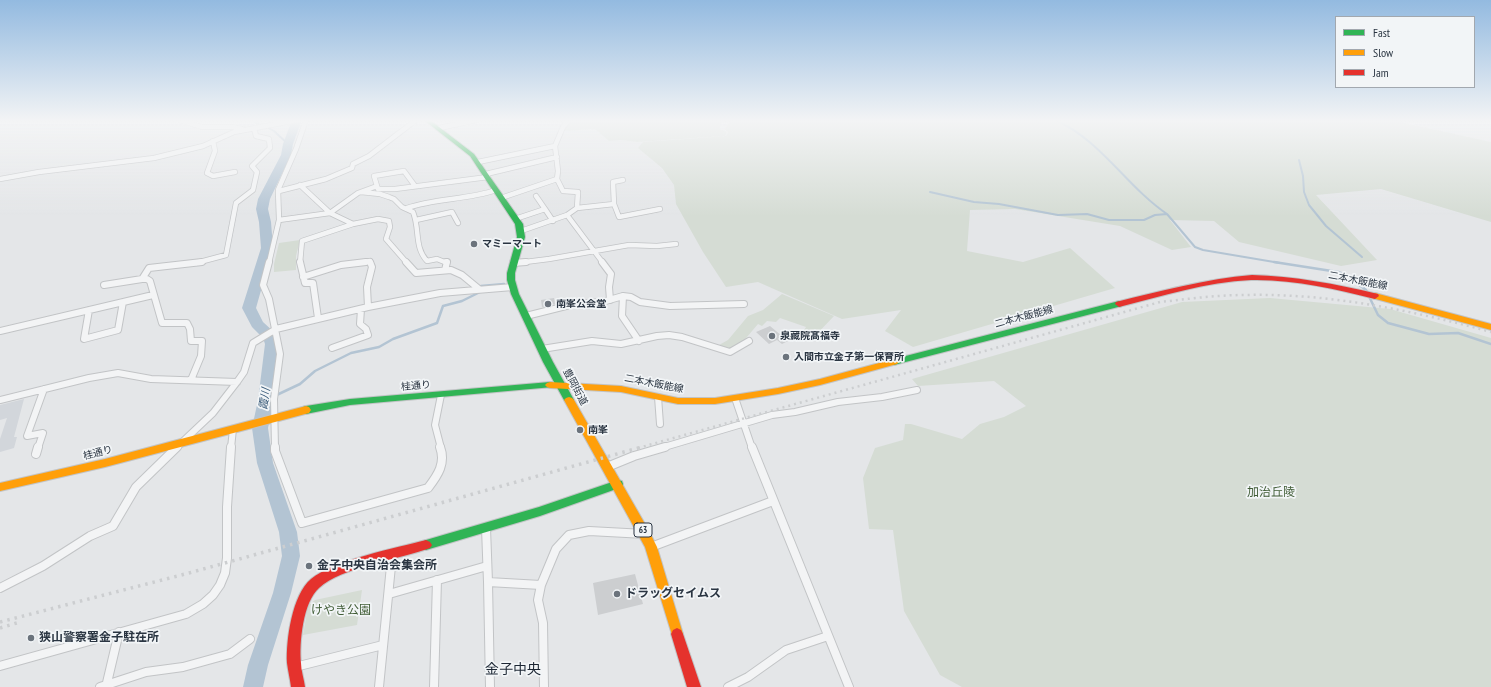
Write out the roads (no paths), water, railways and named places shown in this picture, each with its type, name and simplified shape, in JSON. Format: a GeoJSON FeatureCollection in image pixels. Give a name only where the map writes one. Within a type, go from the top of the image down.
{"type":"FeatureCollection","features":[{"type":"Feature","properties":{"kind":"main road"},"geometry":{"type":"LineString","coordinates":[[470,152],[478,162],[515,219],[521,231]]}},
{"type":"Feature","properties":{"kind":"main road","name":"豊岡街道"},"geometry":{"type":"LineString","coordinates":[[521,231],[520,242],[511,272],[513,286],[542,349],[607,467],[618,484],[651,547],[661,584],[694,687]]}},
{"type":"Feature","properties":{"kind":"main road","name":"二本木飯能線"},"geometry":{"type":"LineString","coordinates":[[562,386],[621,389],[690,402],[735,398],[820,382],[1093,310],[1237,279],[1266,279],[1312,283],[1362,292],[1491,327]]}},
{"type":"Feature","properties":{"kind":"main road","name":"桂通り"},"geometry":{"type":"LineString","coordinates":[[0,487],[98,465],[247,425],[334,404],[545,384],[562,386]]}},
{"type":"Feature","properties":{"kind":"main road"},"geometry":{"type":"LineString","coordinates":[[298,687],[295,667],[295,648],[298,626],[305,597],[314,584],[323,577],[334,572],[486,528],[579,499],[618,484]]}},
{"type":"Feature","properties":{"kind":"street"},"geometry":{"type":"LineString","coordinates":[[0,179],[39,172],[154,158],[179,152]]}},
{"type":"Feature","properties":{"kind":"street"},"geometry":{"type":"LineString","coordinates":[[215,152],[210,162],[208,173],[213,176],[235,172]]}},
{"type":"Feature","properties":{"kind":"street"},"geometry":{"type":"LineString","coordinates":[[142,279],[149,268],[201,262],[226,255],[236,203],[253,190],[257,172],[252,166],[266,152]]}},
{"type":"Feature","properties":{"kind":"street"},"geometry":{"type":"LineString","coordinates":[[295,152],[283,176],[279,191],[279,220],[263,285],[269,299],[280,354],[274,396],[275,451],[302,523],[428,488],[438,476],[441,467],[442,452],[438,442],[435,425],[441,395]]}},
{"type":"Feature","properties":{"kind":"street"},"geometry":{"type":"LineString","coordinates":[[279,191],[335,176],[352,168],[353,164],[374,152]]}},
{"type":"Feature","properties":{"kind":"street"},"geometry":{"type":"LineString","coordinates":[[478,162],[526,152]]}},
{"type":"Feature","properties":{"kind":"street"},"geometry":{"type":"LineString","coordinates":[[556,152],[558,170],[557,179],[563,191],[578,192],[577,208]]}},
{"type":"Feature","properties":{"kind":"street"},"geometry":{"type":"LineString","coordinates":[[415,186],[404,171],[374,176],[378,189],[415,186],[487,176],[556,157]]}},
{"type":"Feature","properties":{"kind":"street"},"geometry":{"type":"LineString","coordinates":[[407,208],[414,205],[445,199],[469,198],[498,194],[557,179]]}},
{"type":"Feature","properties":{"kind":"street"},"geometry":{"type":"LineString","coordinates":[[623,180],[612,182],[614,204],[619,217],[660,209]]}},
{"type":"Feature","properties":{"kind":"street"},"geometry":{"type":"LineString","coordinates":[[300,185],[330,213],[353,224]]}},
{"type":"Feature","properties":{"kind":"street"},"geometry":{"type":"LineString","coordinates":[[279,220],[330,213],[360,192],[377,186]]}},
{"type":"Feature","properties":{"kind":"street"},"geometry":{"type":"LineString","coordinates":[[360,192],[380,194],[394,199],[398,205],[413,212],[416,220],[418,242],[423,255],[428,261],[437,259],[447,262],[444,270]]}},
{"type":"Feature","properties":{"kind":"street"},"geometry":{"type":"LineString","coordinates":[[536,196],[553,221]]}},
{"type":"Feature","properties":{"kind":"street"},"geometry":{"type":"LineString","coordinates":[[521,231],[553,221],[577,208],[614,204]]}},
{"type":"Feature","properties":{"kind":"street"},"geometry":{"type":"LineString","coordinates":[[515,219],[545,209]]}},
{"type":"Feature","properties":{"kind":"street"},"geometry":{"type":"LineString","coordinates":[[416,220],[452,212],[458,223]]}},
{"type":"Feature","properties":{"kind":"street"},"geometry":{"type":"LineString","coordinates":[[567,214],[610,274],[610,300]]}},
{"type":"Feature","properties":{"kind":"street"},"geometry":{"type":"LineString","coordinates":[[318,318],[313,283],[305,283],[303,277],[300,260],[302,241],[353,224],[378,219],[389,221],[390,227],[386,239],[399,256],[404,258],[416,272],[451,270],[462,275],[479,289]]}},
{"type":"Feature","properties":{"kind":"street"},"geometry":{"type":"LineString","coordinates":[[513,263],[595,252],[628,245],[657,246],[676,244]]}},
{"type":"Feature","properties":{"kind":"street"},"geometry":{"type":"LineString","coordinates":[[303,277],[341,265],[370,261],[372,266],[367,287],[368,307]]}},
{"type":"Feature","properties":{"kind":"street"},"geometry":{"type":"LineString","coordinates":[[104,285],[142,279],[147,279],[150,281],[162,323],[187,323],[190,329],[191,341],[202,341],[203,344],[199,362],[191,380]]}},
{"type":"Feature","properties":{"kind":"street"},"geometry":{"type":"LineString","coordinates":[[0,588],[43,566],[90,536],[113,526],[136,487],[213,413],[237,382],[244,372],[253,343],[255,341],[276,329],[361,308],[440,294],[513,286]]}},
{"type":"Feature","properties":{"kind":"street"},"geometry":{"type":"LineString","coordinates":[[0,331],[153,295]]}},
{"type":"Feature","properties":{"kind":"street"},"geometry":{"type":"LineString","coordinates":[[623,296],[622,316],[639,341]]}},
{"type":"Feature","properties":{"kind":"street"},"geometry":{"type":"LineString","coordinates":[[526,316],[574,304],[610,300],[623,296],[631,297],[640,302],[670,306],[744,304]]}},
{"type":"Feature","properties":{"kind":"street"},"geometry":{"type":"LineString","coordinates":[[89,310],[84,339],[118,330],[123,302]]}},
{"type":"Feature","properties":{"kind":"street"},"geometry":{"type":"LineString","coordinates":[[332,348],[368,335],[366,329],[360,324],[361,308]]}},
{"type":"Feature","properties":{"kind":"street"},"geometry":{"type":"LineString","coordinates":[[542,349],[592,341],[621,344],[657,336],[669,335],[682,337],[730,352],[749,341]]}},
{"type":"Feature","properties":{"kind":"street"},"geometry":{"type":"LineString","coordinates":[[0,400],[89,378],[118,373],[152,379],[237,382]]}},
{"type":"Feature","properties":{"kind":"street"},"geometry":{"type":"LineString","coordinates":[[36,454],[42,433],[27,436],[44,389]]}},
{"type":"Feature","properties":{"kind":"street"},"geometry":{"type":"LineString","coordinates":[[607,467],[634,456],[772,415],[801,411],[838,402],[882,397],[917,390]]}},
{"type":"Feature","properties":{"kind":"street"},"geometry":{"type":"LineString","coordinates":[[658,397],[660,424]]}},
{"type":"Feature","properties":{"kind":"street"},"geometry":{"type":"LineString","coordinates":[[735,398],[773,502],[849,687]]}},
{"type":"Feature","properties":{"kind":"street"},"geometry":{"type":"LineString","coordinates":[[0,666],[186,614],[197,608],[214,594],[224,577],[228,483],[233,429]]}},
{"type":"Feature","properties":{"kind":"street"},"geometry":{"type":"LineString","coordinates":[[651,547],[773,502]]}},
{"type":"Feature","properties":{"kind":"street"},"geometry":{"type":"LineString","coordinates":[[486,528],[490,687]]}},
{"type":"Feature","properties":{"kind":"street"},"geometry":{"type":"LineString","coordinates":[[544,687],[543,623],[538,600],[541,585],[556,549],[569,535],[589,531],[645,534]]}},
{"type":"Feature","properties":{"kind":"street"},"geometry":{"type":"LineString","coordinates":[[378,687],[392,556]]}},
{"type":"Feature","properties":{"kind":"street"},"geometry":{"type":"LineString","coordinates":[[389,594],[487,566]]}},
{"type":"Feature","properties":{"kind":"street"},"geometry":{"type":"LineString","coordinates":[[434,687],[437,580]]}},
{"type":"Feature","properties":{"kind":"street"},"geometry":{"type":"LineString","coordinates":[[488,582],[541,585]]}},
{"type":"Feature","properties":{"kind":"street"},"geometry":{"type":"LineString","coordinates":[[104,686],[119,632]]}},
{"type":"Feature","properties":{"kind":"street"},"geometry":{"type":"LineString","coordinates":[[728,687],[748,677],[786,650],[828,636]]}},
{"type":"Feature","properties":{"kind":"street"},"geometry":{"type":"LineString","coordinates":[[104,686],[146,672],[183,667],[230,654],[250,639]]}},
{"type":"Feature","properties":{"kind":"street"},"geometry":{"type":"LineString","coordinates":[[295,667],[383,645]]}},
{"type":"Feature","properties":{"kind":"waterway","name":"霞川"},"geometry":{"type":"LineString","coordinates":[[253,687],[258,665],[282,593],[291,556],[288,532],[265,463],[260,428],[266,400],[272,344],[270,336],[257,324],[249,308],[267,248],[265,222],[262,209],[264,199],[287,152]]}},
{"type":"Feature","properties":{"kind":"waterway"},"geometry":{"type":"LineString","coordinates":[[1101,152],[1152,203],[1167,214]]}},
{"type":"Feature","properties":{"kind":"waterway"},"geometry":{"type":"LineString","coordinates":[[1299,160],[1303,176],[1304,192],[1309,205],[1326,226],[1362,257]]}},
{"type":"Feature","properties":{"kind":"waterway"},"geometry":{"type":"LineString","coordinates":[[930,192],[974,202],[999,204],[1058,215],[1087,214],[1109,220],[1144,220],[1155,215],[1167,214]]}},
{"type":"Feature","properties":{"kind":"waterway"},"geometry":{"type":"LineString","coordinates":[[1167,214],[1195,247],[1203,250],[1275,262]]}},
{"type":"Feature","properties":{"kind":"waterway"},"geometry":{"type":"LineString","coordinates":[[1275,262],[1338,272],[1346,275],[1366,290],[1378,315],[1388,323],[1429,334],[1458,333],[1491,344]]}},
{"type":"Feature","properties":{"kind":"waterway"},"geometry":{"type":"LineString","coordinates":[[1275,262],[1280,263]]}},
{"type":"Feature","properties":{"kind":"waterway"},"geometry":{"type":"LineString","coordinates":[[266,400],[300,384],[315,371],[351,353],[379,347],[393,339],[437,323],[443,306],[462,301],[480,292],[481,286],[504,284]]}},
{"type":"Feature","properties":{"kind":"railway"},"geometry":{"type":"LineString","coordinates":[[638,448],[1160,302],[1234,295],[1307,297],[1369,304],[1491,332]]}},
{"type":"Feature","properties":{"kind":"railway"},"geometry":{"type":"LineString","coordinates":[[0,622],[189,573],[642,447]]}},
{"type":"Feature","properties":{"kind":"railway"},"geometry":{"type":"LineString","coordinates":[[0,628],[20,622]]}},
{"type":"Feature","properties":{"kind":"place","name":"マミーマート"},"geometry":{"type":"Point","coordinates":[474,244]}},
{"type":"Feature","properties":{"kind":"place","name":"南峯公会堂"},"geometry":{"type":"Point","coordinates":[548,304]}},
{"type":"Feature","properties":{"kind":"place","name":"泉藏院髙福寺"},"geometry":{"type":"Point","coordinates":[772,336]}},
{"type":"Feature","properties":{"kind":"place","name":"入間市立金子第一保育所"},"geometry":{"type":"Point","coordinates":[786,357]}},
{"type":"Feature","properties":{"kind":"place","name":"南峯"},"geometry":{"type":"Point","coordinates":[580,430]}},
{"type":"Feature","properties":{"kind":"place","name":"金子中央自治会集会所"},"geometry":{"type":"Point","coordinates":[309,566]}},
{"type":"Feature","properties":{"kind":"place","name":"ドラッグセイムス"},"geometry":{"type":"Point","coordinates":[617,594]}},
{"type":"Feature","properties":{"kind":"place","name":"狭山警察署金子駐在所"},"geometry":{"type":"Point","coordinates":[31,638]}},
{"type":"Feature","properties":{"kind":"district","name":"金子中央"},"geometry":{"type":"Point","coordinates":[513,670]}},
{"type":"Feature","properties":{"kind":"park label","name":"加治丘陵"},"geometry":{"type":"Point","coordinates":[1271,493]}},
{"type":"Feature","properties":{"kind":"park label","name":"けやき公園"},"geometry":{"type":"Point","coordinates":[341,611]}}]}
